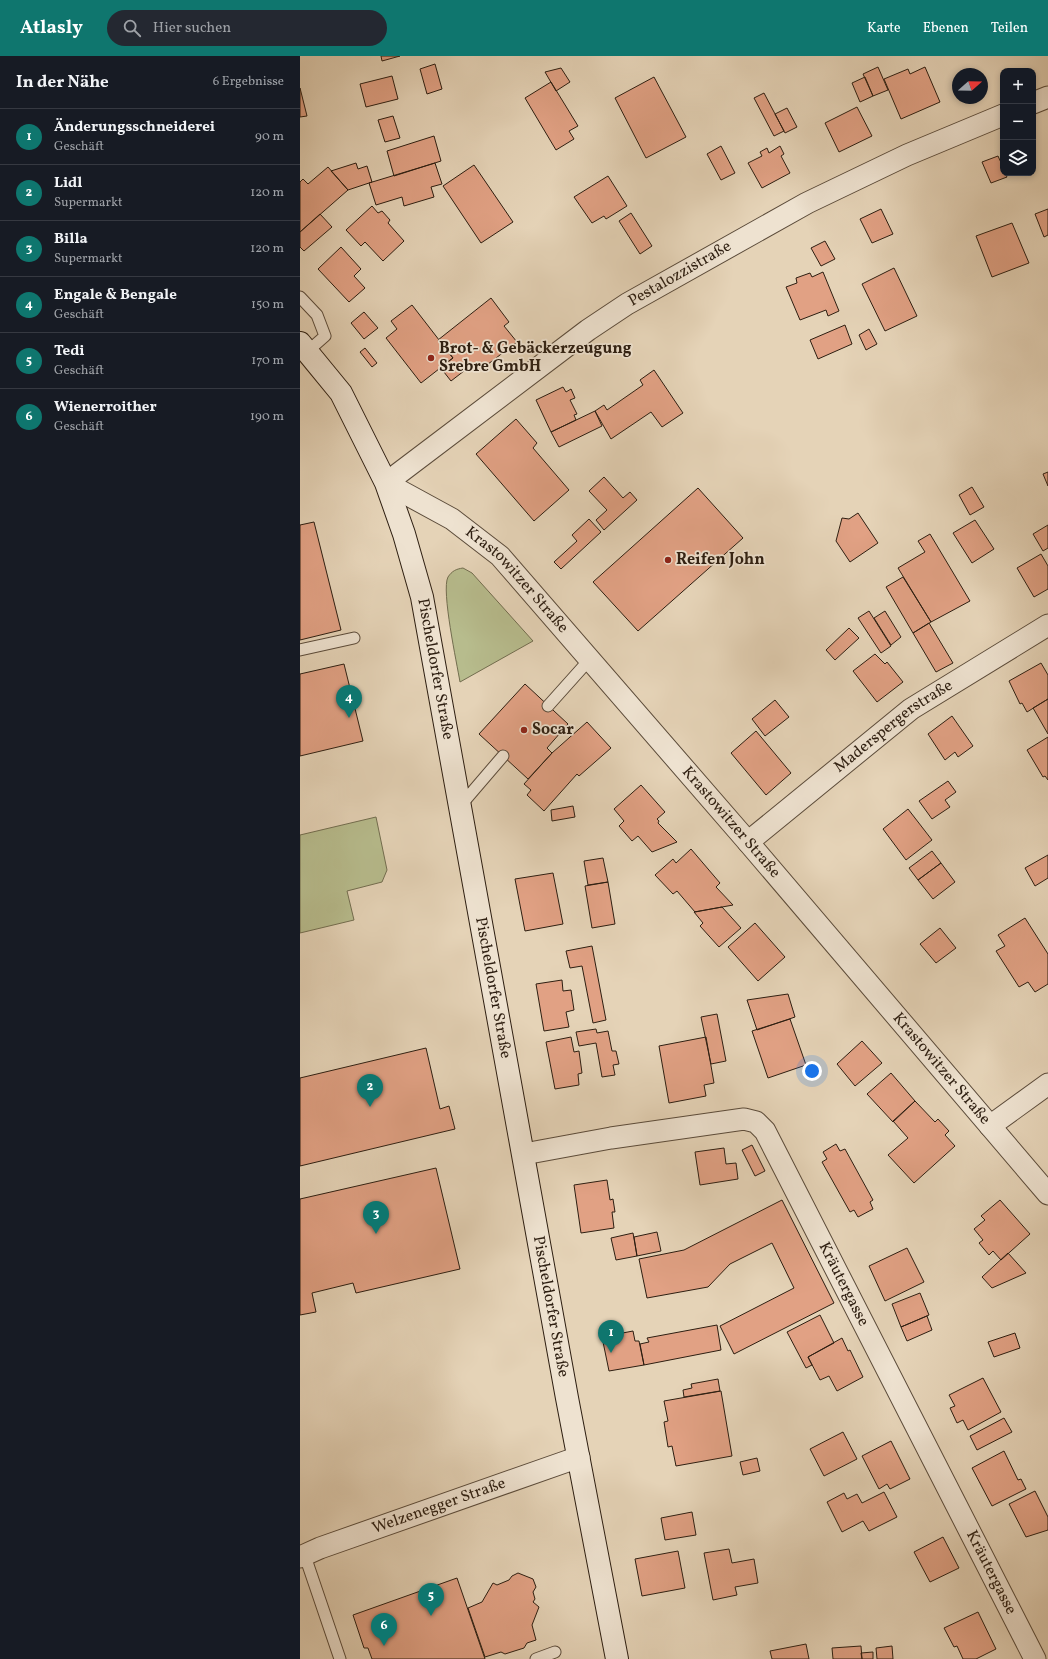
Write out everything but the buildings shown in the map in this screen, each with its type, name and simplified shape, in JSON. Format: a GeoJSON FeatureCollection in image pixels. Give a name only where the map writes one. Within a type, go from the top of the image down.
{"type":"FeatureCollection","features":[{"type":"Feature","properties":{"kind":"main road","name":"Pischeldorfer Straße"},"geometry":{"type":"LineString","coordinates":[[304,347],[341,393],[386,483],[404,534],[422,597],[617,1659]]}},
{"type":"Feature","properties":{"kind":"street"},"geometry":{"type":"LineString","coordinates":[[1036,102],[1048,97]]}},
{"type":"Feature","properties":{"kind":"street","name":"Pestalozzistraße"},"geometry":{"type":"LineString","coordinates":[[386,483],[588,330],[627,304],[807,203],[907,155],[1000,116]]}},
{"type":"Feature","properties":{"kind":"street","name":"Krastowitzer Straße"},"geometry":{"type":"LineString","coordinates":[[386,483],[452,519],[500,556],[748,842],[1048,1194]]}},
{"type":"Feature","properties":{"kind":"street","name":"Maderspergerstraße"},"geometry":{"type":"LineString","coordinates":[[748,842],[912,708],[1048,625]]}},
{"type":"Feature","properties":{"kind":"street"},"geometry":{"type":"LineString","coordinates":[[990,1126],[1048,1084]]}},
{"type":"Feature","properties":{"kind":"street","name":"Kräutergasse"},"geometry":{"type":"LineString","coordinates":[[524,1154],[611,1138],[744,1119],[756,1122],[765,1130],[1036,1659]]}},
{"type":"Feature","properties":{"kind":"street","name":"Welzenegger Straße"},"geometry":{"type":"LineString","coordinates":[[302,1556],[320,1548],[579,1457]]}},
{"type":"Feature","properties":{"kind":"lane"},"geometry":{"type":"LineString","coordinates":[[300,297],[317,315],[325,336],[304,347]]}},
{"type":"Feature","properties":{"kind":"lane"},"geometry":{"type":"LineString","coordinates":[[300,650],[354,638]]}},
{"type":"Feature","properties":{"kind":"lane"},"geometry":{"type":"LineString","coordinates":[[548,706],[590,659]]}},
{"type":"Feature","properties":{"kind":"lane"},"geometry":{"type":"LineString","coordinates":[[461,805],[503,756]]}},
{"type":"Feature","properties":{"kind":"lane"},"geometry":{"type":"LineString","coordinates":[[302,1556],[340,1659]]}},
{"type":"Feature","properties":{"kind":"lane"},"geometry":{"type":"LineString","coordinates":[[536,1659],[554,1652]]}},
{"type":"Feature","properties":{"kind":"green space"},"geometry":{"type":"Polygon","coordinates":[[[463,568],[472,573],[533,641],[460,682],[448,611],[446,585],[448,577],[451,573],[463,568]]]}},
{"type":"Feature","properties":{"kind":"green space"},"geometry":{"type":"Polygon","coordinates":[[[376,817],[387,870],[382,882],[347,891],[354,920],[300,933],[300,835],[376,817]]]}},
{"type":"Feature","properties":{"kind":"place","name":"Brot- & Gebäckerzeugung Srebre GmbH"},"geometry":{"type":"Point","coordinates":[431,358]}},
{"type":"Feature","properties":{"kind":"place","name":"Reifen John"},"geometry":{"type":"Point","coordinates":[668,560]}},
{"type":"Feature","properties":{"kind":"place","name":"Engale & Bengale"},"geometry":{"type":"Point","coordinates":[349,718]}},
{"type":"Feature","properties":{"kind":"place","name":"Socar"},"geometry":{"type":"Point","coordinates":[524,730]}},
{"type":"Feature","properties":{"kind":"place","name":"Lidl"},"geometry":{"type":"Point","coordinates":[370,1107]}},
{"type":"Feature","properties":{"kind":"place","name":"Billa"},"geometry":{"type":"Point","coordinates":[376,1234]}},
{"type":"Feature","properties":{"kind":"place","name":"Änderungsschneiderei"},"geometry":{"type":"Point","coordinates":[611,1353]}},
{"type":"Feature","properties":{"kind":"place","name":"Tedi"},"geometry":{"type":"Point","coordinates":[431,1616]}},
{"type":"Feature","properties":{"kind":"place","name":"Wienerroither"},"geometry":{"type":"Point","coordinates":[384,1646]}}]}
